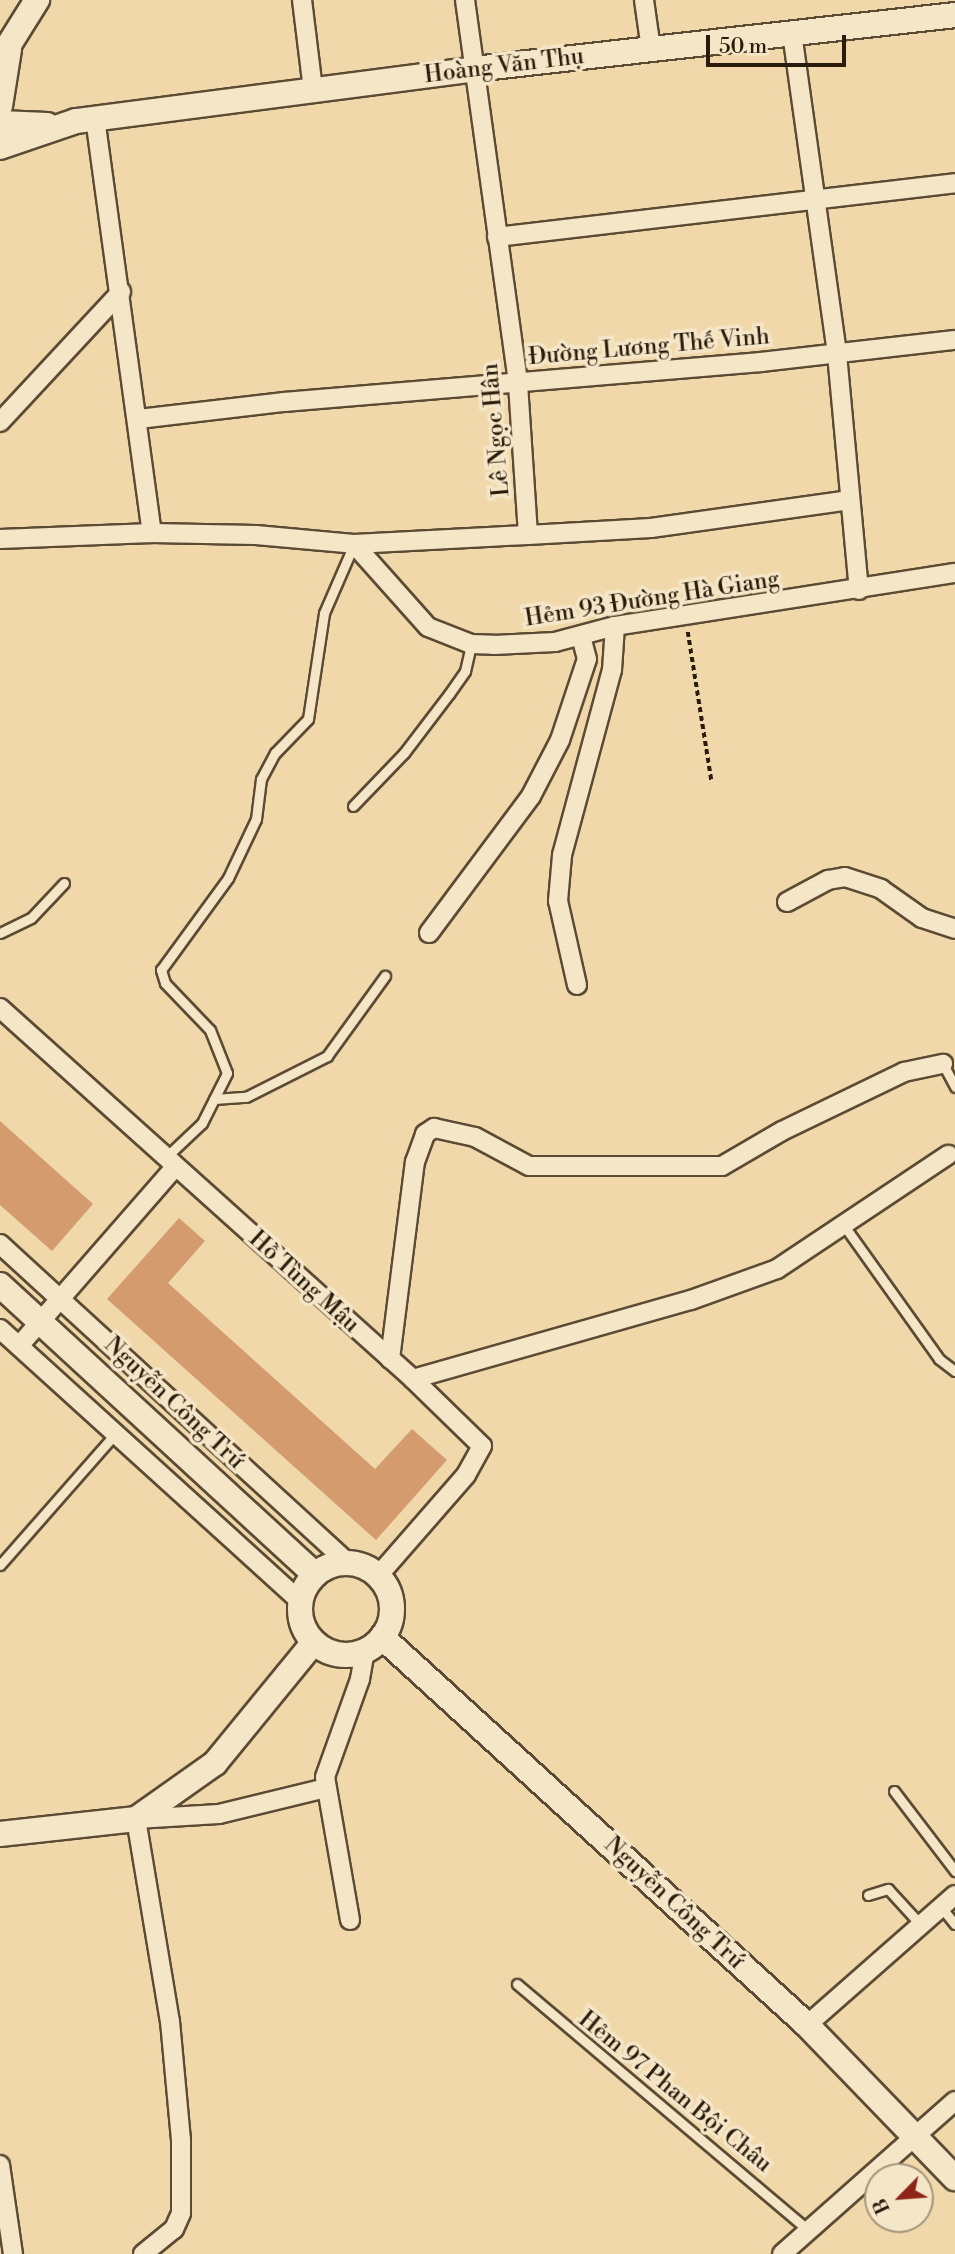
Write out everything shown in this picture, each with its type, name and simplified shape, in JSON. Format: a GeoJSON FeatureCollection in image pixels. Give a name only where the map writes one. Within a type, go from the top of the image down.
{"type":"FeatureCollection","features":[{"type":"Feature","properties":{"kind":"street"},"geometry":{"type":"LineString","coordinates":[[0,106],[4,54],[37,0]]}},
{"type":"Feature","properties":{"kind":"street"},"geometry":{"type":"LineString","coordinates":[[302,0],[313,90]]}},
{"type":"Feature","properties":{"kind":"street","name":"Lê Ngọc Hân"},"geometry":{"type":"LineString","coordinates":[[466,0],[518,384],[528,535]]}},
{"type":"Feature","properties":{"kind":"street"},"geometry":{"type":"LineString","coordinates":[[644,0],[651,49]]}},
{"type":"Feature","properties":{"kind":"street","name":"Hoàng Văn Thụ"},"geometry":{"type":"LineString","coordinates":[[54,125],[474,69],[955,15]]}},
{"type":"Feature","properties":{"kind":"street"},"geometry":{"type":"LineString","coordinates":[[792,33],[837,354],[859,590]]}},
{"type":"Feature","properties":{"kind":"street"},"geometry":{"type":"LineString","coordinates":[[95,118],[139,419],[152,533]]}},
{"type":"Feature","properties":{"kind":"street"},"geometry":{"type":"LineString","coordinates":[[0,123],[54,125]]}},
{"type":"Feature","properties":{"kind":"street"},"geometry":{"type":"LineString","coordinates":[[0,147],[54,125]]}},
{"type":"Feature","properties":{"kind":"street"},"geometry":{"type":"LineString","coordinates":[[497,237],[955,184]]}},
{"type":"Feature","properties":{"kind":"street"},"geometry":{"type":"LineString","coordinates":[[0,422],[121,292]]}},
{"type":"Feature","properties":{"kind":"street","name":"Đường Lương Thế Vinh"},"geometry":{"type":"LineString","coordinates":[[139,419],[284,402],[518,384],[837,354],[955,340]]}},
{"type":"Feature","properties":{"kind":"street"},"geometry":{"type":"LineString","coordinates":[[0,539],[152,533],[256,535],[354,544],[650,528],[850,500]]}},
{"type":"Feature","properties":{"kind":"street","name":"Hẻm 93 Đường Hà Giang"},"geometry":{"type":"LineString","coordinates":[[354,544],[428,627],[471,644],[528,646],[580,637],[615,626],[955,573]]}},
{"type":"Feature","properties":{"kind":"street"},"geometry":{"type":"LineString","coordinates":[[577,985],[558,901],[562,855],[612,670],[615,626]]}},
{"type":"Feature","properties":{"kind":"street"},"geometry":{"type":"LineString","coordinates":[[429,933],[531,796],[560,740],[587,659],[580,637]]}},
{"type":"Feature","properties":{"kind":"street"},"geometry":{"type":"LineString","coordinates":[[788,902],[828,880],[845,877],[881,889],[922,918],[955,929]]}},
{"type":"Feature","properties":{"kind":"street","name":"Hồ Tùng Mậu"},"geometry":{"type":"LineString","coordinates":[[0,1008],[413,1378],[482,1446],[466,1475],[378,1576]]}},
{"type":"Feature","properties":{"kind":"street"},"geometry":{"type":"LineString","coordinates":[[390,1359],[415,1162],[425,1134],[434,1128],[475,1137],[528,1166],[722,1166],[782,1131],[904,1072],[943,1064]]}},
{"type":"Feature","properties":{"kind":"street"},"geometry":{"type":"LineString","coordinates":[[413,1378],[737,1286],[785,1265],[948,1155]]}},
{"type":"Feature","properties":{"kind":"street"},"geometry":{"type":"LineString","coordinates":[[19,1346],[170,1163]]}},
{"type":"Feature","properties":{"kind":"street","name":"Nguyễn Công Trứ"},"geometry":{"type":"LineString","coordinates":[[0,1244],[348,1563]]}},
{"type":"Feature","properties":{"kind":"street","name":"Nguyễn Công Trứ"},"geometry":{"type":"LineString","coordinates":[[0,1285],[315,1575]]}},
{"type":"Feature","properties":{"kind":"street"},"geometry":{"type":"LineString","coordinates":[[0,1329],[300,1601]]}},
{"type":"Feature","properties":{"kind":"street"},"geometry":{"type":"LineString","coordinates":[[350,1920],[326,1788],[332,1750],[391,1606],[378,1576],[348,1563],[315,1575],[300,1601],[302,1623],[314,1642],[333,1653],[374,1644]]}},
{"type":"Feature","properties":{"kind":"street"},"geometry":{"type":"LineString","coordinates":[[136,1819],[215,1763],[314,1642]]}},
{"type":"Feature","properties":{"kind":"street","name":"Nguyễn Công Trứ"},"geometry":{"type":"LineString","coordinates":[[374,1644],[807,2025],[955,2178]]}},
{"type":"Feature","properties":{"kind":"street"},"geometry":{"type":"LineString","coordinates":[[0,1834],[136,1819],[219,1814],[326,1788]]}},
{"type":"Feature","properties":{"kind":"street"},"geometry":{"type":"LineString","coordinates":[[136,1819],[170,2022],[181,2140],[181,2213],[174,2229],[144,2254]]}},
{"type":"Feature","properties":{"kind":"street"},"geometry":{"type":"LineString","coordinates":[[807,2025],[955,1895]]}},
{"type":"Feature","properties":{"kind":"street"},"geometry":{"type":"LineString","coordinates":[[782,2254],[955,2101]]}},
{"type":"Feature","properties":{"kind":"street"},"geometry":{"type":"LineString","coordinates":[[0,2165],[13,2254]]}},
{"type":"Feature","properties":{"kind":"lane"},"geometry":{"type":"LineString","coordinates":[[170,1163],[202,1123],[227,1073],[210,1030],[165,983],[161,970],[228,878],[256,819],[261,779],[275,753],[308,719],[324,613],[354,544]]}},
{"type":"Feature","properties":{"kind":"lane"},"geometry":{"type":"LineString","coordinates":[[353,806],[404,753],[449,694],[465,671],[471,644]]}},
{"type":"Feature","properties":{"kind":"lane"},"geometry":{"type":"LineString","coordinates":[[0,933],[31,918],[64,883]]}},
{"type":"Feature","properties":{"kind":"lane"},"geometry":{"type":"LineString","coordinates":[[214,1099],[246,1097],[327,1056],[385,976]]}},
{"type":"Feature","properties":{"kind":"lane"},"geometry":{"type":"LineString","coordinates":[[943,1064],[955,1087]]}},
{"type":"Feature","properties":{"kind":"lane"},"geometry":{"type":"LineString","coordinates":[[845,1227],[939,1359],[955,1371]]}},
{"type":"Feature","properties":{"kind":"lane"},"geometry":{"type":"LineString","coordinates":[[0,1565],[116,1434]]}},
{"type":"Feature","properties":{"kind":"lane"},"geometry":{"type":"LineString","coordinates":[[894,1791],[955,1871]]}},
{"type":"Feature","properties":{"kind":"lane"},"geometry":{"type":"LineString","coordinates":[[869,1895],[888,1889],[921,1925]]}},
{"type":"Feature","properties":{"kind":"lane"},"geometry":{"type":"LineString","coordinates":[[941,1908],[955,1924]]}},
{"type":"Feature","properties":{"kind":"lane","name":"Hẻm 97 Phan Bội Châu"},"geometry":{"type":"LineString","coordinates":[[517,1984],[809,2231]]}},
{"type":"Feature","properties":{"kind":"path"},"geometry":{"type":"LineString","coordinates":[[685,617],[712,783]]}},
{"type":"Feature","properties":{"kind":"building"},"geometry":{"type":"Polygon","coordinates":[[[0,1121],[93,1204],[52,1251],[0,1205],[0,1121]]]}},
{"type":"Feature","properties":{"kind":"building"},"geometry":{"type":"Polygon","coordinates":[[[179,1218],[205,1241],[168,1283],[375,1469],[412,1429],[447,1460],[376,1540],[107,1299],[179,1218]]]}}]}
